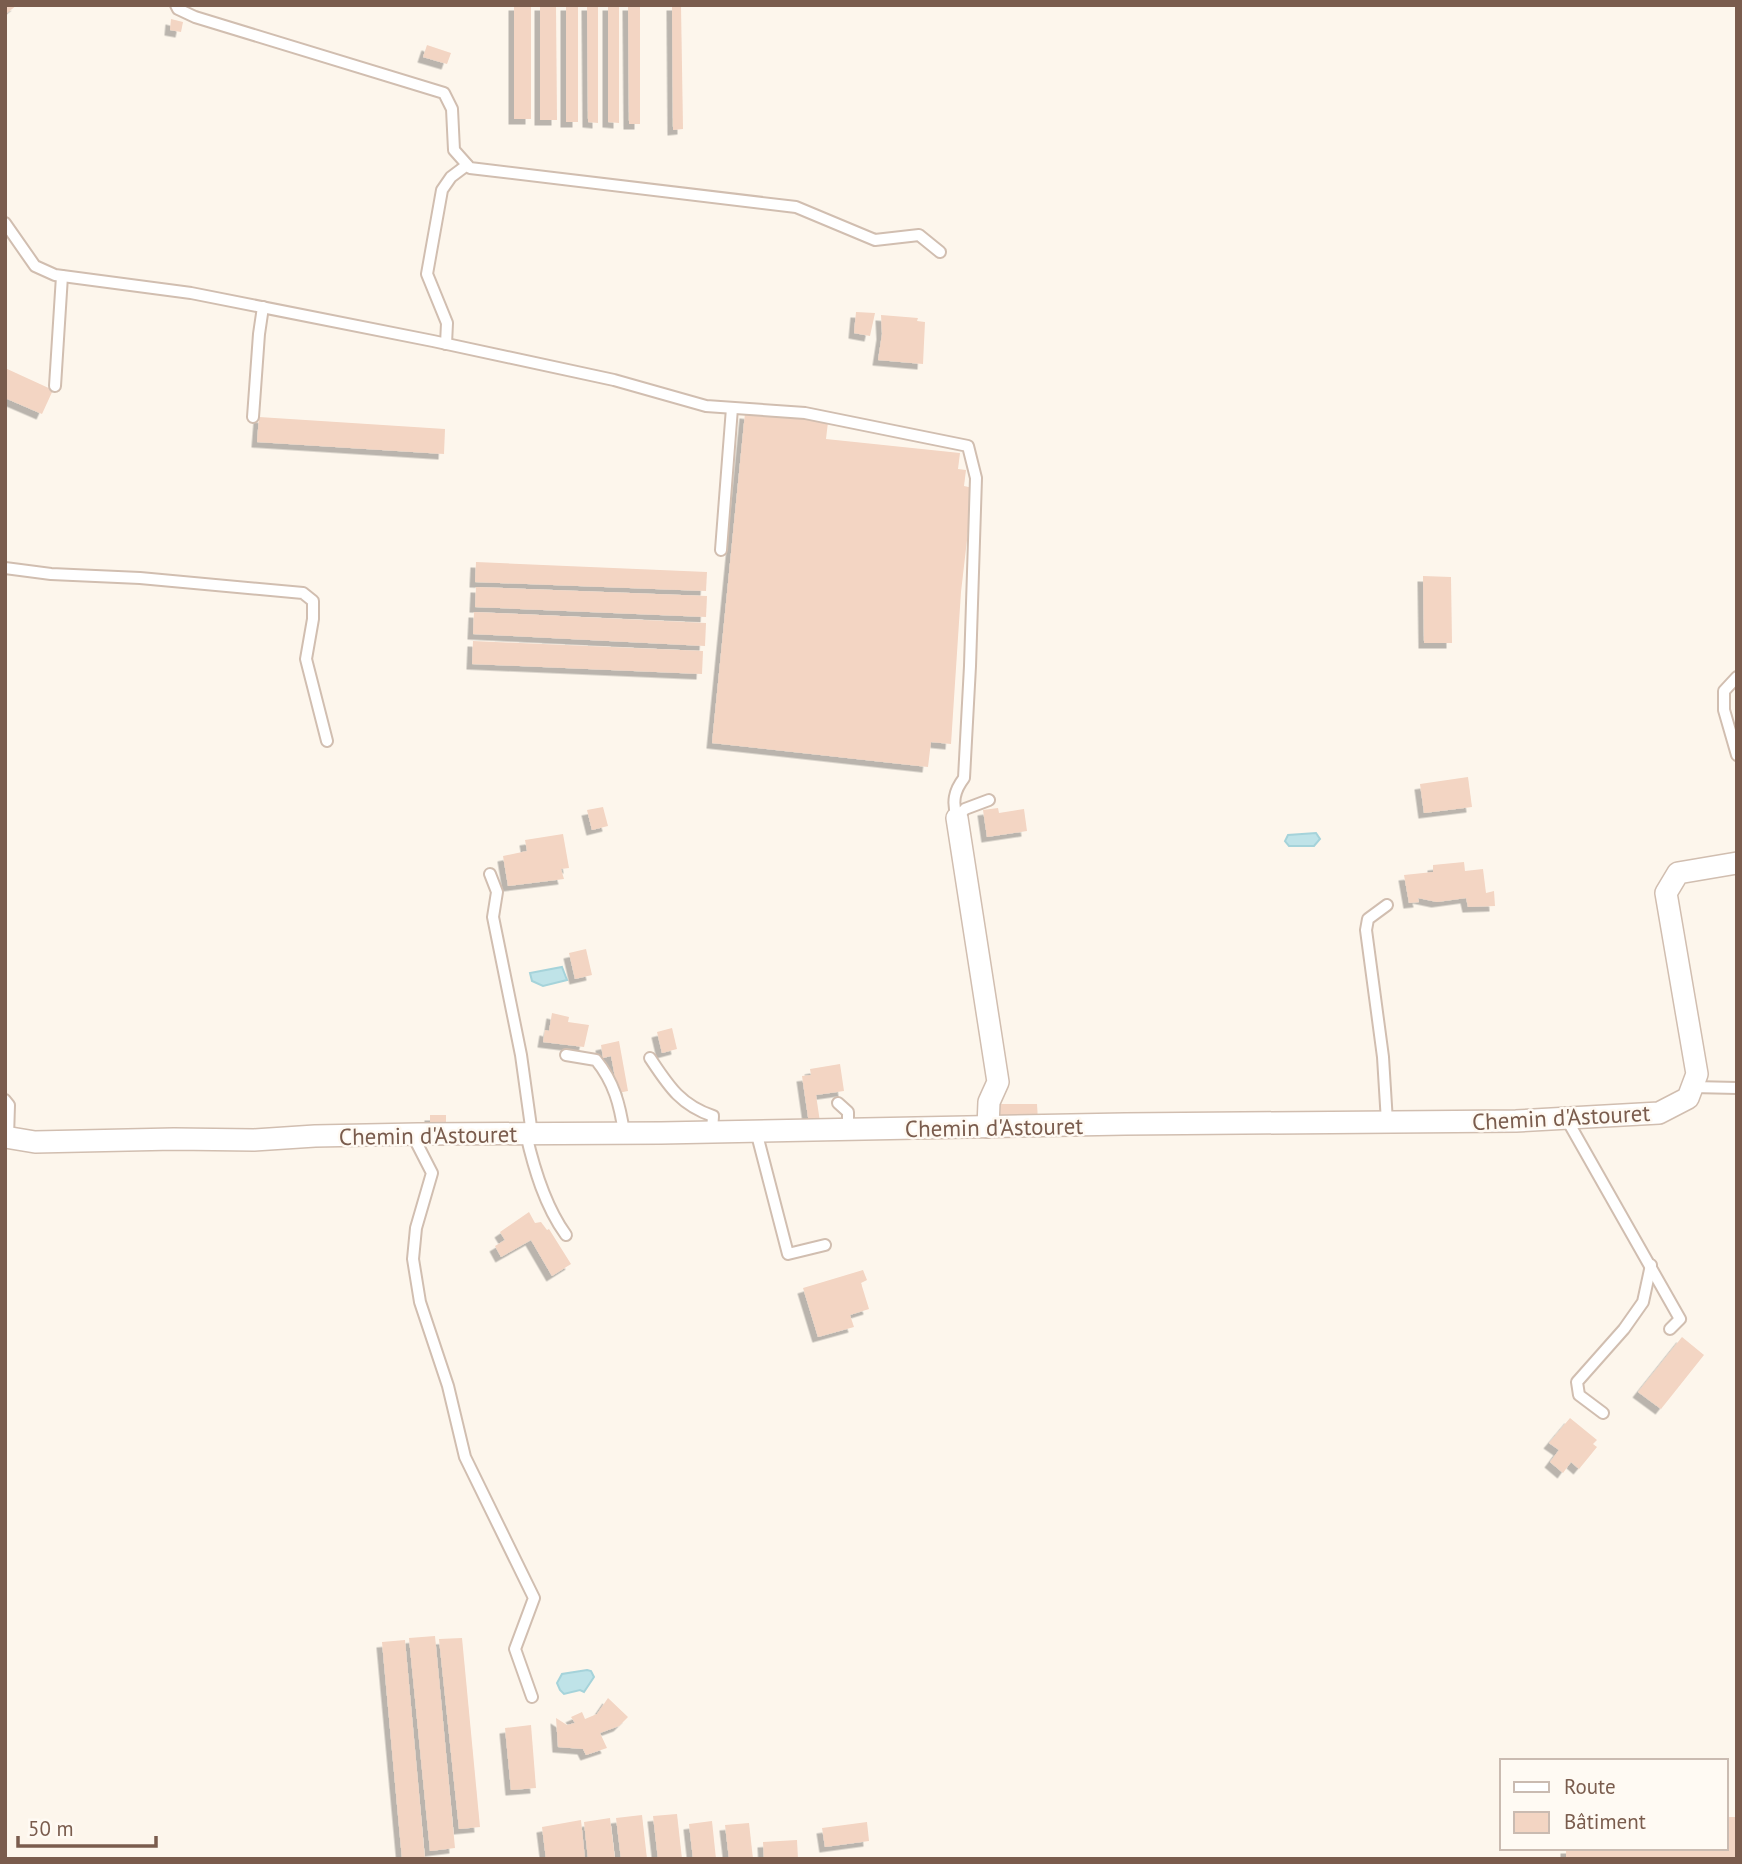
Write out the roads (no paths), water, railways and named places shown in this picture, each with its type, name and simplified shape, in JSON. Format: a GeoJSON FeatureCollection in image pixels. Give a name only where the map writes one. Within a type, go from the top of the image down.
{"type":"FeatureCollection","features":[{"type":"Feature","properties":{"kind":"street"},"geometry":{"type":"LineString","coordinates":[[957,818],[998,1083],[989,1102],[988,1127]]}},
{"type":"Feature","properties":{"kind":"street"},"geometry":{"type":"LineString","coordinates":[[1693,1087],[1697,1074],[1666,893],[1678,873],[1737,863]]}},
{"type":"Feature","properties":{"kind":"street","name":"Chemin d'Astouret"},"geometry":{"type":"LineString","coordinates":[[7,1137],[34,1142],[254,1140],[412,1134],[712,1132],[1566,1118],[1659,1113],[1688,1098],[1693,1087]]}},
{"type":"Feature","properties":{"kind":"lane"},"geometry":{"type":"LineString","coordinates":[[176,5],[178,9],[195,17],[444,93],[452,109],[454,150],[470,168],[796,207],[875,240],[919,235],[940,252]]}},
{"type":"Feature","properties":{"kind":"lane"},"geometry":{"type":"LineString","coordinates":[[446,344],[447,323],[427,274],[442,190],[451,177],[467,165]]}},
{"type":"Feature","properties":{"kind":"lane"},"geometry":{"type":"LineString","coordinates":[[5,223],[35,265],[62,276],[191,293],[263,307],[614,380],[706,406],[805,413],[968,446],[976,478],[964,778],[955,790],[953,807],[957,818],[965,809],[989,800]]}},
{"type":"Feature","properties":{"kind":"lane"},"geometry":{"type":"LineString","coordinates":[[55,386],[62,276]]}},
{"type":"Feature","properties":{"kind":"lane"},"geometry":{"type":"LineString","coordinates":[[253,417],[263,307]]}},
{"type":"Feature","properties":{"kind":"lane"},"geometry":{"type":"LineString","coordinates":[[721,550],[732,408]]}},
{"type":"Feature","properties":{"kind":"lane"},"geometry":{"type":"LineString","coordinates":[[5,568],[51,574],[140,578],[303,593],[313,601],[306,659],[327,741]]}},
{"type":"Feature","properties":{"kind":"lane"},"geometry":{"type":"LineString","coordinates":[[1737,677],[1724,691],[1724,710],[1737,755]]}},
{"type":"Feature","properties":{"kind":"lane"},"geometry":{"type":"LineString","coordinates":[[490,874],[497,892],[493,917],[521,1055],[532,1159],[554,1217],[566,1235]]}},
{"type":"Feature","properties":{"kind":"lane"},"geometry":{"type":"LineString","coordinates":[[1387,905],[1367,919],[1366,930],[1380,1032],[1388,1122]]}},
{"type":"Feature","properties":{"kind":"lane"},"geometry":{"type":"LineString","coordinates":[[566,1055],[596,1060],[607,1073],[621,1110],[624,1133]]}},
{"type":"Feature","properties":{"kind":"lane"},"geometry":{"type":"LineString","coordinates":[[650,1058],[668,1086],[685,1102],[693,1109],[712,1116],[712,1132]]}},
{"type":"Feature","properties":{"kind":"lane"},"geometry":{"type":"LineString","coordinates":[[1693,1087],[1737,1088]]}},
{"type":"Feature","properties":{"kind":"lane"},"geometry":{"type":"LineString","coordinates":[[5,1100],[9,1105],[7,1137]]}},
{"type":"Feature","properties":{"kind":"lane"},"geometry":{"type":"LineString","coordinates":[[838,1103],[848,1112],[848,1129]]}},
{"type":"Feature","properties":{"kind":"lane"},"geometry":{"type":"LineString","coordinates":[[1566,1118],[1680,1319],[1670,1329]]}},
{"type":"Feature","properties":{"kind":"lane"},"geometry":{"type":"LineString","coordinates":[[756,1131],[788,1254],[825,1245]]}},
{"type":"Feature","properties":{"kind":"lane"},"geometry":{"type":"LineString","coordinates":[[412,1134],[432,1173],[416,1228],[415,1279],[465,1457],[534,1598],[514,1649],[532,1697]]}},
{"type":"Feature","properties":{"kind":"lane"},"geometry":{"type":"LineString","coordinates":[[1603,1413],[1579,1395],[1577,1382],[1624,1329],[1643,1302],[1650,1265]]}},
{"type":"Feature","properties":{"kind":"water"},"geometry":{"type":"Polygon","coordinates":[[[1316,833],[1320,839],[1314,846],[1289,846],[1285,841],[1288,835],[1316,833]]]}},
{"type":"Feature","properties":{"kind":"water"},"geometry":{"type":"Polygon","coordinates":[[[562,967],[567,980],[543,986],[532,981],[530,973],[562,967]]]}},
{"type":"Feature","properties":{"kind":"water"},"geometry":{"type":"Polygon","coordinates":[[[591,1671],[594,1677],[584,1692],[580,1690],[564,1694],[560,1690],[557,1683],[562,1674],[591,1671]]]}}]}
